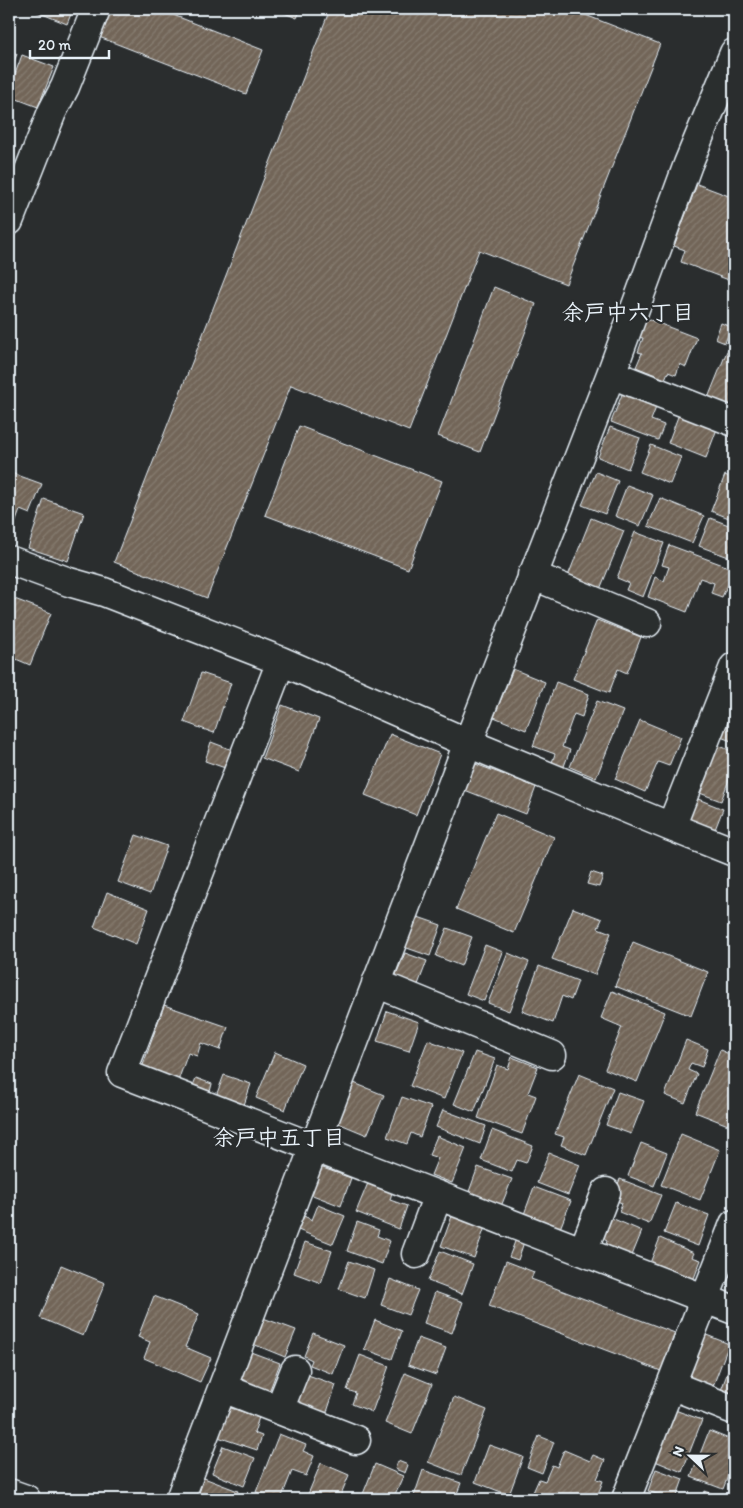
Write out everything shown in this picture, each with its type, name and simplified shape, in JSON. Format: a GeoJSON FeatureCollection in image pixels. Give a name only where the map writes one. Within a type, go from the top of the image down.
{"type":"FeatureCollection","features":[{"type":"Feature","properties":{"kind":"street"},"geometry":{"type":"LineString","coordinates":[[9,221],[52,112],[65,87],[96,9]]}},
{"type":"Feature","properties":{"kind":"street"},"geometry":{"type":"LineString","coordinates":[[180,1499],[376,983],[611,374],[688,164],[734,53]]}},
{"type":"Feature","properties":{"kind":"street"},"geometry":{"type":"LineString","coordinates":[[611,374],[734,422]]}},
{"type":"Feature","properties":{"kind":"street"},"geometry":{"type":"LineString","coordinates":[[9,560],[69,582],[104,592],[281,661],[468,743],[734,852]]}},
{"type":"Feature","properties":{"kind":"street"},"geometry":{"type":"LineString","coordinates":[[532,576],[647,623]]}},
{"type":"Feature","properties":{"kind":"street"},"geometry":{"type":"LineString","coordinates":[[281,661],[122,1073],[734,1310]]}},
{"type":"Feature","properties":{"kind":"street"},"geometry":{"type":"LineString","coordinates":[[671,827],[734,667]]}},
{"type":"Feature","properties":{"kind":"street"},"geometry":{"type":"LineString","coordinates":[[376,983],[552,1055]]}},
{"type":"Feature","properties":{"kind":"street"},"geometry":{"type":"LineString","coordinates":[[583,1251],[606,1192]]}},
{"type":"Feature","properties":{"kind":"street"},"geometry":{"type":"LineString","coordinates":[[416,1254],[438,1195]]}},
{"type":"Feature","properties":{"kind":"street"},"geometry":{"type":"LineString","coordinates":[[626,1499],[734,1224]]}},
{"type":"Feature","properties":{"kind":"street"},"geometry":{"type":"LineString","coordinates":[[279,1410],[295,1370]]}},
{"type":"Feature","properties":{"kind":"street"},"geometry":{"type":"LineString","coordinates":[[671,1385],[734,1410]]}},
{"type":"Feature","properties":{"kind":"street"},"geometry":{"type":"LineString","coordinates":[[223,1388],[356,1440]]}},
{"type":"Feature","properties":{"kind":"street"},"geometry":{"type":"LineString","coordinates":[[9,1493],[26,1499]]}},
{"type":"Feature","properties":{"kind":"building"},"geometry":{"type":"Polygon","coordinates":[[[30,9],[73,9],[67,24],[30,9]]]}},
{"type":"Feature","properties":{"kind":"building"},"geometry":{"type":"Polygon","coordinates":[[[110,9],[158,9],[263,50],[246,94],[99,37],[110,9]]]}},
{"type":"Feature","properties":{"kind":"building"},"geometry":{"type":"Polygon","coordinates":[[[274,9],[301,9],[297,18],[274,9]]]}},
{"type":"Feature","properties":{"kind":"building"},"geometry":{"type":"Polygon","coordinates":[[[330,9],[570,9],[660,44],[566,284],[479,250],[409,431],[291,385],[207,598],[114,562],[330,9]]]}},
{"type":"Feature","properties":{"kind":"building"},"geometry":{"type":"Polygon","coordinates":[[[9,50],[17,54],[9,74],[9,50]]]}},
{"type":"Feature","properties":{"kind":"building"},"geometry":{"type":"Polygon","coordinates":[[[22,55],[54,67],[38,107],[9,96],[9,90],[22,55]]]}},
{"type":"Feature","properties":{"kind":"building"},"geometry":{"type":"Polygon","coordinates":[[[697,184],[734,198],[734,282],[681,262],[685,250],[674,246],[697,184]]]}},
{"type":"Feature","properties":{"kind":"building"},"geometry":{"type":"Polygon","coordinates":[[[494,287],[536,304],[480,452],[438,436],[494,287]]]}},
{"type":"Feature","properties":{"kind":"building"},"geometry":{"type":"Polygon","coordinates":[[[645,318],[697,338],[686,367],[680,364],[676,375],[668,372],[665,379],[636,367],[642,353],[638,352],[643,338],[638,337],[645,318]]]}},
{"type":"Feature","properties":{"kind":"building"},"geometry":{"type":"Polygon","coordinates":[[[721,323],[731,327],[725,343],[715,339],[721,323]]]}},
{"type":"Feature","properties":{"kind":"building"},"geometry":{"type":"Polygon","coordinates":[[[727,351],[734,354],[734,409],[708,398],[727,351]]]}},
{"type":"Feature","properties":{"kind":"building"},"geometry":{"type":"Polygon","coordinates":[[[623,392],[657,405],[651,420],[664,425],[658,440],[611,422],[623,392]]]}},
{"type":"Feature","properties":{"kind":"building"},"geometry":{"type":"Polygon","coordinates":[[[679,414],[717,429],[706,458],[668,443],[679,414]]]}},
{"type":"Feature","properties":{"kind":"building"},"geometry":{"type":"Polygon","coordinates":[[[299,426],[442,481],[408,569],[265,515],[299,426]]]}},
{"type":"Feature","properties":{"kind":"building"},"geometry":{"type":"Polygon","coordinates":[[[610,427],[640,438],[628,469],[598,457],[610,427]]]}},
{"type":"Feature","properties":{"kind":"building"},"geometry":{"type":"Polygon","coordinates":[[[651,445],[681,457],[670,484],[640,472],[651,445]]]}},
{"type":"Feature","properties":{"kind":"building"},"geometry":{"type":"Polygon","coordinates":[[[9,472],[42,484],[30,514],[20,510],[10,538],[9,472]]]}},
{"type":"Feature","properties":{"kind":"building"},"geometry":{"type":"Polygon","coordinates":[[[596,472],[618,481],[605,514],[582,505],[596,472]]]}},
{"type":"Feature","properties":{"kind":"building"},"geometry":{"type":"Polygon","coordinates":[[[725,475],[734,479],[734,520],[711,511],[725,475]]]}},
{"type":"Feature","properties":{"kind":"building"},"geometry":{"type":"Polygon","coordinates":[[[627,485],[653,495],[640,526],[615,516],[627,485]]]}},
{"type":"Feature","properties":{"kind":"building"},"geometry":{"type":"Polygon","coordinates":[[[660,498],[704,516],[692,543],[648,526],[660,498]]]}},
{"type":"Feature","properties":{"kind":"building"},"geometry":{"type":"Polygon","coordinates":[[[44,499],[84,513],[68,561],[28,548],[44,499]]]}},
{"type":"Feature","properties":{"kind":"building"},"geometry":{"type":"Polygon","coordinates":[[[591,518],[624,531],[598,594],[566,581],[591,518]]]}},
{"type":"Feature","properties":{"kind":"building"},"geometry":{"type":"Polygon","coordinates":[[[710,518],[734,527],[734,559],[699,546],[710,518]]]}},
{"type":"Feature","properties":{"kind":"building"},"geometry":{"type":"Polygon","coordinates":[[[635,532],[664,543],[643,597],[626,590],[629,583],[617,578],[635,532]]]}},
{"type":"Feature","properties":{"kind":"building"},"geometry":{"type":"Polygon","coordinates":[[[669,545],[734,569],[733,588],[727,586],[722,597],[711,593],[714,583],[700,578],[687,612],[648,597],[655,577],[664,581],[669,567],[662,565],[669,545]]]}},
{"type":"Feature","properties":{"kind":"building"},"geometry":{"type":"Polygon","coordinates":[[[12,598],[51,613],[30,665],[9,656],[9,606],[12,598]]]}},
{"type":"Feature","properties":{"kind":"building"},"geometry":{"type":"Polygon","coordinates":[[[597,620],[641,637],[627,673],[618,669],[609,693],[573,679],[597,620]]]}},
{"type":"Feature","properties":{"kind":"building"},"geometry":{"type":"Polygon","coordinates":[[[513,669],[545,682],[526,730],[494,717],[513,669]]]}},
{"type":"Feature","properties":{"kind":"building"},"geometry":{"type":"Polygon","coordinates":[[[201,673],[231,683],[214,733],[184,722],[201,673]]]}},
{"type":"Feature","properties":{"kind":"building"},"geometry":{"type":"Polygon","coordinates":[[[556,682],[589,694],[582,717],[574,714],[562,747],[570,750],[563,769],[551,765],[555,754],[533,746],[556,682]]]}},
{"type":"Feature","properties":{"kind":"building"},"geometry":{"type":"Polygon","coordinates":[[[734,685],[734,742],[715,735],[734,685]]]}},
{"type":"Feature","properties":{"kind":"building"},"geometry":{"type":"Polygon","coordinates":[[[597,701],[623,711],[596,778],[570,767],[597,701]]]}},
{"type":"Feature","properties":{"kind":"building"},"geometry":{"type":"Polygon","coordinates":[[[282,705],[319,719],[299,772],[262,758],[282,705]]]}},
{"type":"Feature","properties":{"kind":"building"},"geometry":{"type":"Polygon","coordinates":[[[640,720],[681,737],[669,766],[658,762],[645,792],[615,779],[640,720]]]}},
{"type":"Feature","properties":{"kind":"building"},"geometry":{"type":"Polygon","coordinates":[[[390,734],[440,754],[416,815],[365,795],[390,734]]]}},
{"type":"Feature","properties":{"kind":"building"},"geometry":{"type":"Polygon","coordinates":[[[211,742],[235,751],[228,769],[205,761],[211,742]]]}},
{"type":"Feature","properties":{"kind":"building"},"geometry":{"type":"Polygon","coordinates":[[[715,744],[734,752],[734,766],[721,801],[697,792],[715,744]]]}},
{"type":"Feature","properties":{"kind":"building"},"geometry":{"type":"Polygon","coordinates":[[[473,763],[536,787],[526,814],[462,789],[473,763]]]}},
{"type":"Feature","properties":{"kind":"building"},"geometry":{"type":"Polygon","coordinates":[[[693,797],[723,809],[714,832],[684,820],[693,797]]]}},
{"type":"Feature","properties":{"kind":"building"},"geometry":{"type":"Polygon","coordinates":[[[496,813],[554,837],[514,933],[456,909],[496,813]]]}},
{"type":"Feature","properties":{"kind":"building"},"geometry":{"type":"Polygon","coordinates":[[[136,835],[167,846],[150,894],[118,882],[136,835]]]}},
{"type":"Feature","properties":{"kind":"building"},"geometry":{"type":"Polygon","coordinates":[[[591,872],[603,876],[599,887],[587,884],[591,872]]]}},
{"type":"Feature","properties":{"kind":"building"},"geometry":{"type":"Polygon","coordinates":[[[107,892],[149,909],[136,944],[94,927],[107,892]]]}},
{"type":"Feature","properties":{"kind":"building"},"geometry":{"type":"Polygon","coordinates":[[[573,908],[602,919],[598,928],[611,933],[595,975],[552,959],[573,908]]]}},
{"type":"Feature","properties":{"kind":"building"},"geometry":{"type":"Polygon","coordinates":[[[415,916],[441,925],[430,956],[404,947],[415,916]]]}},
{"type":"Feature","properties":{"kind":"building"},"geometry":{"type":"Polygon","coordinates":[[[447,928],[472,937],[461,966],[436,956],[447,928]]]}},
{"type":"Feature","properties":{"kind":"building"},"geometry":{"type":"Polygon","coordinates":[[[633,942],[708,972],[691,1016],[615,986],[633,942]]]}},
{"type":"Feature","properties":{"kind":"building"},"geometry":{"type":"Polygon","coordinates":[[[485,945],[503,952],[484,1001],[466,994],[485,945]]]}},
{"type":"Feature","properties":{"kind":"building"},"geometry":{"type":"Polygon","coordinates":[[[405,953],[427,961],[416,990],[393,982],[405,953]]]}},
{"type":"Feature","properties":{"kind":"building"},"geometry":{"type":"Polygon","coordinates":[[[508,953],[529,962],[509,1011],[488,1003],[508,953]]]}},
{"type":"Feature","properties":{"kind":"building"},"geometry":{"type":"Polygon","coordinates":[[[539,966],[578,981],[571,1000],[562,996],[553,1023],[522,1011],[539,966]]]}},
{"type":"Feature","properties":{"kind":"building"},"geometry":{"type":"Polygon","coordinates":[[[612,991],[665,1012],[637,1082],[605,1069],[622,1027],[601,1018],[612,991]]]}},
{"type":"Feature","properties":{"kind":"building"},"geometry":{"type":"Polygon","coordinates":[[[164,1005],[228,1027],[220,1050],[201,1043],[197,1056],[188,1053],[178,1081],[142,1068],[164,1005]]]}},
{"type":"Feature","properties":{"kind":"building"},"geometry":{"type":"Polygon","coordinates":[[[387,1011],[419,1022],[409,1051],[377,1041],[387,1011]]]}},
{"type":"Feature","properties":{"kind":"building"},"geometry":{"type":"Polygon","coordinates":[[[428,1040],[462,1053],[444,1099],[410,1086],[428,1040]]]}},
{"type":"Feature","properties":{"kind":"building"},"geometry":{"type":"Polygon","coordinates":[[[686,1040],[708,1049],[702,1067],[691,1063],[688,1070],[697,1074],[685,1103],[665,1095],[686,1040]]]}},
{"type":"Feature","properties":{"kind":"building"},"geometry":{"type":"Polygon","coordinates":[[[720,1050],[734,1056],[734,1111],[728,1125],[695,1112],[720,1050]]]}},
{"type":"Feature","properties":{"kind":"building"},"geometry":{"type":"Polygon","coordinates":[[[275,1052],[303,1064],[285,1110],[256,1098],[275,1052]]]}},
{"type":"Feature","properties":{"kind":"building"},"geometry":{"type":"Polygon","coordinates":[[[475,1052],[495,1059],[474,1112],[454,1104],[475,1052]]]}},
{"type":"Feature","properties":{"kind":"building"},"geometry":{"type":"Polygon","coordinates":[[[512,1057],[538,1067],[528,1093],[536,1096],[522,1134],[478,1118],[497,1065],[508,1069],[512,1057]]]}},
{"type":"Feature","properties":{"kind":"building"},"geometry":{"type":"Polygon","coordinates":[[[579,1074],[613,1088],[586,1155],[561,1145],[564,1137],[555,1134],[579,1074]]]}},
{"type":"Feature","properties":{"kind":"building"},"geometry":{"type":"Polygon","coordinates":[[[224,1075],[251,1084],[242,1111],[214,1101],[224,1075]]]}},
{"type":"Feature","properties":{"kind":"building"},"geometry":{"type":"Polygon","coordinates":[[[196,1078],[212,1084],[209,1095],[192,1088],[196,1078]]]}},
{"type":"Feature","properties":{"kind":"building"},"geometry":{"type":"Polygon","coordinates":[[[354,1083],[384,1095],[367,1135],[338,1123],[354,1083]]]}},
{"type":"Feature","properties":{"kind":"building"},"geometry":{"type":"Polygon","coordinates":[[[618,1092],[644,1101],[631,1134],[606,1125],[618,1092]]]}},
{"type":"Feature","properties":{"kind":"building"},"geometry":{"type":"Polygon","coordinates":[[[402,1097],[431,1107],[420,1137],[411,1133],[407,1144],[387,1137],[402,1097]]]}},
{"type":"Feature","properties":{"kind":"building"},"geometry":{"type":"Polygon","coordinates":[[[443,1110],[486,1126],[480,1144],[436,1127],[443,1110]]]}},
{"type":"Feature","properties":{"kind":"building"},"geometry":{"type":"Polygon","coordinates":[[[492,1130],[533,1146],[526,1163],[517,1160],[512,1172],[481,1160],[492,1130]]]}},
{"type":"Feature","properties":{"kind":"building"},"geometry":{"type":"Polygon","coordinates":[[[681,1134],[720,1150],[700,1200],[661,1185],[681,1134]]]}},
{"type":"Feature","properties":{"kind":"building"},"geometry":{"type":"Polygon","coordinates":[[[437,1136],[466,1148],[452,1183],[431,1175],[438,1158],[429,1155],[437,1136]]]}},
{"type":"Feature","properties":{"kind":"building"},"geometry":{"type":"Polygon","coordinates":[[[641,1143],[667,1153],[654,1186],[628,1176],[641,1143]]]}},
{"type":"Feature","properties":{"kind":"building"},"geometry":{"type":"Polygon","coordinates":[[[549,1153],[580,1165],[568,1195],[537,1183],[549,1153]]]}},
{"type":"Feature","properties":{"kind":"building"},"geometry":{"type":"Polygon","coordinates":[[[320,1167],[351,1178],[341,1206],[310,1194],[320,1167]]]}},
{"type":"Feature","properties":{"kind":"building"},"geometry":{"type":"Polygon","coordinates":[[[478,1167],[512,1179],[500,1209],[467,1197],[478,1167]]]}},
{"type":"Feature","properties":{"kind":"building"},"geometry":{"type":"Polygon","coordinates":[[[620,1179],[661,1195],[649,1224],[619,1212],[622,1203],[612,1199],[620,1179]]]}},
{"type":"Feature","properties":{"kind":"building"},"geometry":{"type":"Polygon","coordinates":[[[368,1183],[392,1192],[390,1200],[407,1206],[399,1229],[356,1212],[368,1183]]]}},
{"type":"Feature","properties":{"kind":"building"},"geometry":{"type":"Polygon","coordinates":[[[534,1187],[571,1201],[559,1231],[523,1217],[534,1187]]]}},
{"type":"Feature","properties":{"kind":"building"},"geometry":{"type":"Polygon","coordinates":[[[676,1203],[709,1215],[698,1246],[664,1233],[676,1203]]]}},
{"type":"Feature","properties":{"kind":"building"},"geometry":{"type":"Polygon","coordinates":[[[318,1205],[345,1216],[333,1244],[298,1230],[304,1216],[312,1220],[318,1205]]]}},
{"type":"Feature","properties":{"kind":"building"},"geometry":{"type":"Polygon","coordinates":[[[452,1216],[485,1227],[474,1258],[441,1246],[452,1216]]]}},
{"type":"Feature","properties":{"kind":"building"},"geometry":{"type":"Polygon","coordinates":[[[609,1217],[642,1231],[631,1258],[605,1247],[607,1241],[600,1237],[609,1217]]]}},
{"type":"Feature","properties":{"kind":"building"},"geometry":{"type":"Polygon","coordinates":[[[357,1222],[379,1230],[377,1236],[390,1241],[382,1264],[347,1251],[357,1222]]]}},
{"type":"Feature","properties":{"kind":"building"},"geometry":{"type":"Polygon","coordinates":[[[660,1238],[694,1253],[692,1257],[701,1260],[691,1286],[648,1268],[660,1238]]]}},
{"type":"Feature","properties":{"kind":"building"},"geometry":{"type":"Polygon","coordinates":[[[516,1239],[524,1242],[518,1260],[509,1257],[516,1239]]]}},
{"type":"Feature","properties":{"kind":"building"},"geometry":{"type":"Polygon","coordinates":[[[305,1242],[332,1251],[321,1283],[294,1273],[305,1242]]]}},
{"type":"Feature","properties":{"kind":"building"},"geometry":{"type":"Polygon","coordinates":[[[440,1251],[473,1264],[462,1294],[428,1281],[440,1251]]]}},
{"type":"Feature","properties":{"kind":"building"},"geometry":{"type":"Polygon","coordinates":[[[349,1261],[374,1270],[365,1298],[339,1289],[349,1261]]]}},
{"type":"Feature","properties":{"kind":"building"},"geometry":{"type":"Polygon","coordinates":[[[506,1261],[534,1272],[531,1279],[675,1333],[661,1371],[489,1306],[506,1261]]]}},
{"type":"Feature","properties":{"kind":"building"},"geometry":{"type":"Polygon","coordinates":[[[61,1265],[105,1283],[83,1336],[40,1318],[61,1265]]]}},
{"type":"Feature","properties":{"kind":"building"},"geometry":{"type":"Polygon","coordinates":[[[390,1279],[418,1290],[408,1315],[381,1305],[390,1279]]]}},
{"type":"Feature","properties":{"kind":"building"},"geometry":{"type":"Polygon","coordinates":[[[435,1292],[463,1302],[452,1333],[424,1323],[435,1292]]]}},
{"type":"Feature","properties":{"kind":"building"},"geometry":{"type":"Polygon","coordinates":[[[154,1296],[199,1314],[185,1347],[211,1358],[200,1382],[144,1358],[150,1342],[138,1337],[154,1296]]]}},
{"type":"Feature","properties":{"kind":"building"},"geometry":{"type":"Polygon","coordinates":[[[263,1318],[296,1330],[285,1357],[253,1344],[263,1318]]]}},
{"type":"Feature","properties":{"kind":"building"},"geometry":{"type":"Polygon","coordinates":[[[375,1320],[402,1331],[392,1359],[364,1349],[375,1320]]]}},
{"type":"Feature","properties":{"kind":"building"},"geometry":{"type":"Polygon","coordinates":[[[313,1333],[344,1345],[333,1374],[310,1365],[312,1360],[304,1356],[313,1333]]]}},
{"type":"Feature","properties":{"kind":"building"},"geometry":{"type":"Polygon","coordinates":[[[704,1334],[729,1344],[713,1386],[688,1377],[704,1334]]]}},
{"type":"Feature","properties":{"kind":"building"},"geometry":{"type":"Polygon","coordinates":[[[418,1338],[446,1348],[436,1375],[408,1365],[418,1338]]]}},
{"type":"Feature","properties":{"kind":"building"},"geometry":{"type":"Polygon","coordinates":[[[248,1351],[280,1363],[269,1392],[237,1380],[248,1351]]]}},
{"type":"Feature","properties":{"kind":"building"},"geometry":{"type":"Polygon","coordinates":[[[360,1355],[389,1366],[372,1412],[352,1404],[356,1393],[347,1390],[360,1355]]]}},
{"type":"Feature","properties":{"kind":"building"},"geometry":{"type":"Polygon","coordinates":[[[730,1366],[734,1367],[734,1398],[720,1393],[730,1366]]]}},
{"type":"Feature","properties":{"kind":"building"},"geometry":{"type":"Polygon","coordinates":[[[405,1373],[432,1384],[412,1434],[385,1423],[405,1373]]]}},
{"type":"Feature","properties":{"kind":"building"},"geometry":{"type":"Polygon","coordinates":[[[308,1375],[336,1385],[326,1415],[297,1404],[308,1375]]]}},
{"type":"Feature","properties":{"kind":"building"},"geometry":{"type":"Polygon","coordinates":[[[454,1397],[487,1410],[461,1475],[428,1462],[454,1397]]]}},
{"type":"Feature","properties":{"kind":"building"},"geometry":{"type":"Polygon","coordinates":[[[228,1407],[259,1417],[254,1433],[262,1436],[257,1450],[218,1437],[228,1407]]]}},
{"type":"Feature","properties":{"kind":"building"},"geometry":{"type":"Polygon","coordinates":[[[675,1410],[702,1420],[682,1472],[655,1461],[675,1410]]]}},
{"type":"Feature","properties":{"kind":"building"},"geometry":{"type":"Polygon","coordinates":[[[709,1431],[734,1441],[734,1461],[723,1489],[691,1477],[709,1431]]]}},
{"type":"Feature","properties":{"kind":"building"},"geometry":{"type":"Polygon","coordinates":[[[279,1434],[306,1445],[303,1451],[314,1456],[306,1476],[292,1471],[281,1499],[274,1499],[256,1492],[279,1434]]]}},
{"type":"Feature","properties":{"kind":"building"},"geometry":{"type":"Polygon","coordinates":[[[539,1436],[554,1442],[542,1473],[527,1467],[539,1436]]]}},
{"type":"Feature","properties":{"kind":"building"},"geometry":{"type":"Polygon","coordinates":[[[489,1445],[523,1457],[509,1495],[475,1482],[489,1445]]]}},
{"type":"Feature","properties":{"kind":"building"},"geometry":{"type":"Polygon","coordinates":[[[223,1446],[255,1458],[244,1486],[212,1473],[223,1446]]]}},
{"type":"Feature","properties":{"kind":"building"},"geometry":{"type":"Polygon","coordinates":[[[564,1450],[590,1461],[593,1455],[605,1460],[597,1479],[603,1481],[596,1499],[530,1499],[539,1479],[545,1481],[552,1465],[557,1467],[564,1450]]]}},
{"type":"Feature","properties":{"kind":"building"},"geometry":{"type":"Polygon","coordinates":[[[398,1461],[408,1465],[405,1473],[395,1469],[398,1461]]]}},
{"type":"Feature","properties":{"kind":"building"},"geometry":{"type":"Polygon","coordinates":[[[321,1463],[349,1475],[339,1499],[306,1499],[321,1463]]]}},
{"type":"Feature","properties":{"kind":"building"},"geometry":{"type":"Polygon","coordinates":[[[375,1464],[403,1476],[393,1499],[361,1499],[375,1464]]]}},
{"type":"Feature","properties":{"kind":"building"},"geometry":{"type":"Polygon","coordinates":[[[656,1469],[683,1479],[676,1499],[670,1499],[648,1491],[656,1469]]]}},
{"type":"Feature","properties":{"kind":"building"},"geometry":{"type":"Polygon","coordinates":[[[423,1470],[461,1483],[455,1499],[436,1494],[434,1499],[413,1499],[423,1470]]]}},
{"type":"Feature","properties":{"kind":"building"},"geometry":{"type":"Polygon","coordinates":[[[204,1478],[238,1491],[235,1499],[197,1499],[204,1478]]]}},
{"type":"Feature","properties":{"kind":"building"},"geometry":{"type":"Polygon","coordinates":[[[705,1491],[727,1499],[702,1499],[705,1491]]]}},
{"type":"Feature","properties":{"kind":"building"},"geometry":{"type":"Polygon","coordinates":[[[483,1495],[494,1499],[482,1499],[483,1495]]]}},
{"type":"Feature","properties":{"kind":"district","name":"余戸中六丁目"},"geometry":{"type":"Point","coordinates":[628,312]}},
{"type":"Feature","properties":{"kind":"district","name":"余戸中五丁目"},"geometry":{"type":"Point","coordinates":[279,1137]}}]}
